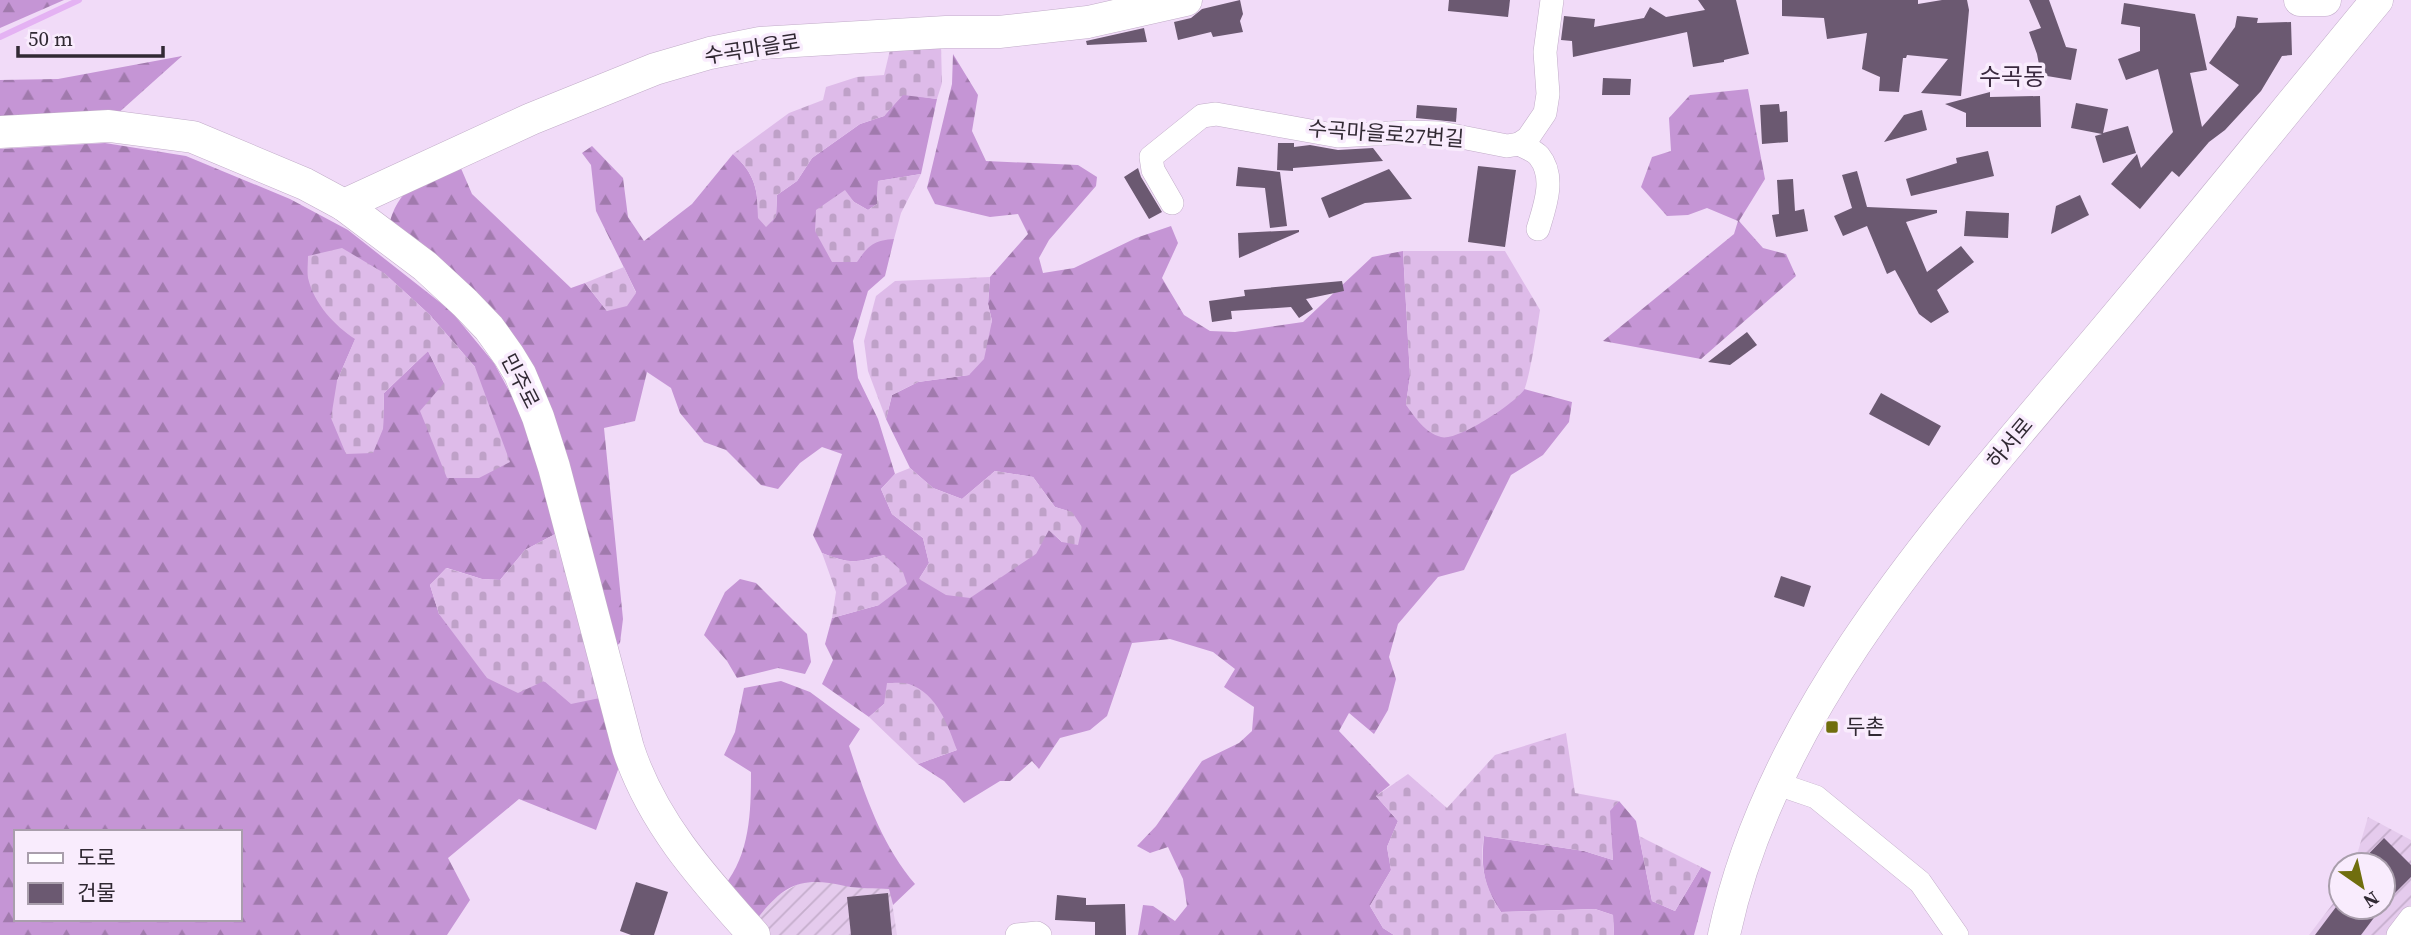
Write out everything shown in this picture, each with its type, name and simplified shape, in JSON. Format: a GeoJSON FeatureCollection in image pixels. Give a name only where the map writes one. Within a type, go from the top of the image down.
{"type":"FeatureCollection","features":[{"type":"Feature","properties":{"kind":"street","name":"수곡마을로"},"geometry":{"type":"LineString","coordinates":[[344,205],[531,119],[655,69],[710,53],[760,43],[946,32],[999,32],[1088,22],[1186,0]]}},
{"type":"Feature","properties":{"kind":"street"},"geometry":{"type":"LineString","coordinates":[[1538,229],[1547,201],[1549,175],[1538,154],[1519,144],[1528,138],[1545,113],[1548,94],[1545,52],[1552,0]]}},
{"type":"Feature","properties":{"kind":"street"},"geometry":{"type":"LineString","coordinates":[[2300,0],[2325,0]]}},
{"type":"Feature","properties":{"kind":"street","name":"하서로"},"geometry":{"type":"LineString","coordinates":[[1724,935],[1749,845],[1775,783],[1809,718],[1844,662],[1910,567],[2377,0]]}},
{"type":"Feature","properties":{"kind":"street","name":"수곡마을로27번길"},"geometry":{"type":"LineString","coordinates":[[1172,203],[1153,170],[1151,157],[1202,116],[1216,114],[1338,136],[1441,133],[1507,146],[1519,144]]}},
{"type":"Feature","properties":{"kind":"street","name":"민주로"},"geometry":{"type":"LineString","coordinates":[[0,132],[109,126],[183,135],[305,184],[344,205],[425,266],[489,328],[520,374],[538,417],[554,467],[634,766],[660,816],[692,865],[754,935]]}},
{"type":"Feature","properties":{"kind":"street"},"geometry":{"type":"LineString","coordinates":[[1775,783],[1816,797],[1920,882],[1957,935]]}},
{"type":"Feature","properties":{"kind":"street"},"geometry":{"type":"LineString","coordinates":[[2398,935],[2411,918]]}},
{"type":"Feature","properties":{"kind":"street"},"geometry":{"type":"LineString","coordinates":[[1017,935],[1040,935]]}},
{"type":"Feature","properties":{"kind":"shaded area"},"geometry":{"type":"Polygon","coordinates":[[[2368,817],[2411,840],[2411,911],[2392,935],[2309,935],[2327,911],[2327,921],[2397,921],[2397,851],[2358,851],[2368,817]]]}},
{"type":"Feature","properties":{"kind":"shaded area"},"geometry":{"type":"Polygon","coordinates":[[[833,881],[847,886],[890,889],[897,935],[771,935],[757,919],[773,898],[802,882],[833,881]]]}},
{"type":"Feature","properties":{"kind":"green space"},"geometry":{"type":"Polygon","coordinates":[[[0,0],[64,0],[0,28],[0,0]]]}},
{"type":"Feature","properties":{"kind":"green space"},"geometry":{"type":"Polygon","coordinates":[[[941,46],[942,83],[937,99],[903,95],[884,116],[860,124],[812,158],[797,181],[777,195],[776,217],[766,227],[758,218],[756,190],[751,175],[733,154],[789,113],[823,100],[826,87],[857,77],[884,75],[890,50],[941,46]]]}},
{"type":"Feature","properties":{"kind":"green space"},"geometry":{"type":"Polygon","coordinates":[[[953,54],[978,95],[972,131],[986,161],[1078,165],[1097,177],[1096,186],[1049,240],[1039,258],[1043,273],[1074,268],[1136,238],[1171,226],[1178,243],[1162,278],[1184,315],[1210,331],[1235,332],[1303,322],[1372,257],[1403,251],[1410,376],[1406,404],[1495,414],[1524,389],[1572,402],[1569,422],[1543,455],[1511,475],[1464,570],[1438,577],[1398,624],[1389,657],[1396,679],[1388,710],[1374,734],[1349,713],[1339,731],[1390,785],[1376,796],[1398,821],[1387,847],[1391,870],[1370,906],[1383,928],[1394,935],[1138,935],[1143,905],[1153,906],[1175,921],[1187,906],[1183,879],[1168,847],[1150,853],[1137,846],[1156,826],[1202,761],[1239,743],[1252,731],[1254,707],[1224,687],[1235,669],[1213,652],[1170,639],[1132,643],[1107,716],[1090,730],[1060,738],[1039,769],[1032,761],[1010,781],[1000,781],[964,803],[944,781],[918,764],[957,750],[884,704],[869,717],[822,684],[833,660],[825,644],[832,618],[879,605],[884,555],[846,561],[822,553],[813,535],[842,454],[822,447],[800,463],[778,489],[761,485],[726,450],[704,442],[680,413],[671,388],[647,372],[635,421],[604,428],[623,619],[620,643],[613,649],[534,372],[390,221],[395,208],[408,190],[426,179],[460,166],[472,194],[571,288],[585,283],[607,311],[636,292],[596,211],[591,165],[582,153],[592,146],[623,178],[628,217],[644,241],[692,204],[733,154],[751,175],[758,218],[776,216],[777,195],[797,181],[812,158],[860,124],[884,116],[903,94],[937,99],[921,174],[878,181],[877,204],[868,210],[854,202],[844,191],[868,244],[880,239],[894,239],[885,276],[868,291],[853,341],[858,378],[878,419],[895,474],[881,489],[892,514],[923,538],[929,563],[919,579],[1049,530],[1062,542],[1071,512],[1055,507],[1033,477],[995,471],[962,499],[933,488],[910,468],[886,419],[892,395],[918,382],[969,375],[992,321],[988,304],[990,277],[1028,234],[1018,214],[990,217],[935,204],[927,188],[952,84],[953,54]]]}},
{"type":"Feature","properties":{"kind":"green space"},"geometry":{"type":"Polygon","coordinates":[[[182,56],[115,116],[0,121],[0,80],[58,79],[182,56]]]}},
{"type":"Feature","properties":{"kind":"green space"},"geometry":{"type":"Polygon","coordinates":[[[1748,89],[1765,179],[1739,221],[1763,248],[1786,254],[1796,276],[1701,359],[1603,341],[1734,234],[1738,221],[1707,208],[1688,215],[1667,216],[1641,187],[1652,157],[1671,151],[1669,118],[1690,95],[1748,89]]]}},
{"type":"Feature","properties":{"kind":"green space"},"geometry":{"type":"Polygon","coordinates":[[[105,143],[186,156],[290,199],[348,230],[451,311],[494,363],[527,424],[559,532],[525,550],[500,580],[482,579],[447,568],[430,585],[439,614],[543,681],[600,698],[619,767],[596,830],[519,799],[448,858],[470,900],[447,935],[0,935],[0,149],[105,143]],[[384,273],[337,381],[383,429],[384,393],[428,351],[444,383],[475,367],[430,315],[384,273]]]}},
{"type":"Feature","properties":{"kind":"green space"},"geometry":{"type":"Polygon","coordinates":[[[921,174],[901,213],[894,239],[872,245],[857,262],[832,262],[815,231],[816,210],[845,190],[854,202],[868,210],[877,204],[878,181],[921,174]]]}},
{"type":"Feature","properties":{"kind":"green space"},"geometry":{"type":"Polygon","coordinates":[[[342,248],[384,273],[430,315],[475,367],[510,462],[479,478],[447,478],[420,411],[444,383],[428,351],[384,393],[383,429],[373,453],[346,454],[331,418],[337,381],[355,339],[340,328],[320,305],[308,278],[308,256],[342,248]]]}},
{"type":"Feature","properties":{"kind":"green space"},"geometry":{"type":"Polygon","coordinates":[[[1403,251],[1505,251],[1540,310],[1524,390],[1485,420],[1449,437],[1430,432],[1406,405],[1410,375],[1403,251]]]}},
{"type":"Feature","properties":{"kind":"green space"},"geometry":{"type":"Polygon","coordinates":[[[624,267],[636,293],[627,306],[607,311],[585,283],[624,267]]]}},
{"type":"Feature","properties":{"kind":"green space"},"geometry":{"type":"Polygon","coordinates":[[[990,277],[988,304],[992,321],[984,359],[969,375],[918,382],[892,395],[886,419],[868,371],[864,341],[876,296],[895,281],[990,277]]]}},
{"type":"Feature","properties":{"kind":"green space"},"geometry":{"type":"Polygon","coordinates":[[[910,468],[933,488],[962,499],[995,471],[1033,477],[1055,507],[1072,512],[1082,527],[1078,545],[1062,542],[1049,530],[1036,554],[970,598],[946,595],[919,579],[929,563],[923,538],[892,514],[881,489],[895,474],[910,468]]]}},
{"type":"Feature","properties":{"kind":"green space"},"geometry":{"type":"Polygon","coordinates":[[[559,532],[600,698],[571,704],[544,681],[518,693],[487,678],[439,614],[430,585],[446,568],[482,579],[500,580],[525,550],[559,532]]]}},
{"type":"Feature","properties":{"kind":"green space"},"geometry":{"type":"Polygon","coordinates":[[[822,553],[853,561],[884,555],[903,572],[907,584],[879,605],[832,618],[836,592],[822,553]]]}},
{"type":"Feature","properties":{"kind":"green space"},"geometry":{"type":"Polygon","coordinates":[[[740,579],[756,583],[807,634],[811,662],[805,674],[778,668],[737,678],[727,661],[704,635],[725,592],[740,579]]]}},
{"type":"Feature","properties":{"kind":"green space"},"geometry":{"type":"Polygon","coordinates":[[[781,681],[810,692],[860,729],[849,746],[861,783],[883,836],[915,884],[893,905],[889,889],[805,883],[785,891],[757,919],[724,886],[733,874],[744,846],[749,817],[751,772],[724,755],[735,732],[744,688],[781,681]]]}},
{"type":"Feature","properties":{"kind":"green space"},"geometry":{"type":"Polygon","coordinates":[[[887,683],[909,684],[927,695],[940,711],[957,750],[918,764],[869,717],[884,704],[887,683]]]}},
{"type":"Feature","properties":{"kind":"green space"},"geometry":{"type":"Polygon","coordinates":[[[1566,733],[1575,793],[1619,801],[1610,811],[1613,860],[1584,851],[1484,836],[1482,857],[1485,876],[1501,912],[1595,909],[1613,915],[1614,935],[1394,935],[1383,928],[1370,906],[1391,870],[1387,847],[1398,821],[1376,796],[1408,774],[1447,808],[1495,755],[1566,733]]]}},
{"type":"Feature","properties":{"kind":"green space"},"geometry":{"type":"Polygon","coordinates":[[[1619,801],[1636,821],[1652,901],[1675,911],[1701,867],[1711,872],[1694,935],[1614,935],[1613,915],[1595,909],[1501,912],[1487,885],[1483,858],[1484,836],[1584,851],[1613,860],[1609,811],[1619,801]]]}},
{"type":"Feature","properties":{"kind":"green space"},"geometry":{"type":"Polygon","coordinates":[[[1639,836],[1701,867],[1675,911],[1652,901],[1639,836]]]}},
{"type":"Feature","properties":{"kind":"building"},"geometry":{"type":"Polygon","coordinates":[[[1240,0],[1243,32],[1213,37],[1211,32],[1178,40],[1174,22],[1191,18],[1202,9],[1240,0]]]}},
{"type":"Feature","properties":{"kind":"building"},"geometry":{"type":"Polygon","coordinates":[[[1449,0],[1510,0],[1508,17],[1448,11],[1449,0]]]}},
{"type":"Feature","properties":{"kind":"building"},"geometry":{"type":"Polygon","coordinates":[[[1698,0],[1736,0],[1749,54],[1724,62],[1693,67],[1687,32],[1573,57],[1572,41],[1561,40],[1564,16],[1595,19],[1594,27],[1644,18],[1650,7],[1666,17],[1705,10],[1698,0]]]}},
{"type":"Feature","properties":{"kind":"building"},"geometry":{"type":"Polygon","coordinates":[[[1782,0],[1918,0],[1918,4],[1967,0],[1969,10],[1961,96],[1921,93],[1948,59],[1907,55],[1903,58],[1899,92],[1879,91],[1880,77],[1862,69],[1867,33],[1827,39],[1824,18],[1782,16],[1782,0]]]}},
{"type":"Feature","properties":{"kind":"building"},"geometry":{"type":"Polygon","coordinates":[[[2029,0],[2049,0],[2066,47],[2077,49],[2071,80],[2041,75],[2029,32],[2041,28],[2029,0]]]}},
{"type":"Feature","properties":{"kind":"building"},"geometry":{"type":"Polygon","coordinates":[[[2124,3],[2195,14],[2207,70],[2190,73],[2202,127],[2239,85],[2209,63],[2235,27],[2237,16],[2258,18],[2257,23],[2291,22],[2292,55],[2282,56],[2261,91],[2225,130],[2209,142],[2179,177],[2172,171],[2140,209],[2111,184],[2137,154],[2141,168],[2173,132],[2158,69],[2126,80],[2118,59],[2140,51],[2140,27],[2121,24],[2124,3]]]}},
{"type":"Feature","properties":{"kind":"building"},"geometry":{"type":"Polygon","coordinates":[[[1144,28],[1147,42],[1087,45],[1086,41],[1144,28]]]}},
{"type":"Feature","properties":{"kind":"building"},"geometry":{"type":"Polygon","coordinates":[[[1603,78],[1631,79],[1630,95],[1602,95],[1603,78]]]}},
{"type":"Feature","properties":{"kind":"building"},"geometry":{"type":"Polygon","coordinates":[[[1990,92],[1990,97],[2040,96],[2041,127],[1966,127],[1966,113],[1945,104],[1990,92]]]}},
{"type":"Feature","properties":{"kind":"building"},"geometry":{"type":"Polygon","coordinates":[[[2076,103],[2108,109],[2103,133],[2128,126],[2136,153],[2103,163],[2095,136],[2102,134],[2071,128],[2076,103]]]}},
{"type":"Feature","properties":{"kind":"building"},"geometry":{"type":"Polygon","coordinates":[[[1779,104],[1780,112],[1787,111],[1788,142],[1762,144],[1760,105],[1779,104]]]}},
{"type":"Feature","properties":{"kind":"building"},"geometry":{"type":"Polygon","coordinates":[[[1417,105],[1457,108],[1456,122],[1416,118],[1417,105]]]}},
{"type":"Feature","properties":{"kind":"building"},"geometry":{"type":"Polygon","coordinates":[[[1922,110],[1927,130],[1884,142],[1904,115],[1922,110]]]}},
{"type":"Feature","properties":{"kind":"building"},"geometry":{"type":"Polygon","coordinates":[[[1278,143],[1294,143],[1294,147],[1310,145],[1338,150],[1373,148],[1383,161],[1293,168],[1293,171],[1277,170],[1278,143]]]}},
{"type":"Feature","properties":{"kind":"building"},"geometry":{"type":"Polygon","coordinates":[[[1988,151],[1994,176],[1911,196],[1906,179],[1957,163],[1956,158],[1988,151]]]}},
{"type":"Feature","properties":{"kind":"building"},"geometry":{"type":"Polygon","coordinates":[[[1478,166],[1516,170],[1505,247],[1468,242],[1478,166]]]}},
{"type":"Feature","properties":{"kind":"building"},"geometry":{"type":"Polygon","coordinates":[[[1238,167],[1280,172],[1287,226],[1270,228],[1265,188],[1236,186],[1238,167]]]}},
{"type":"Feature","properties":{"kind":"building"},"geometry":{"type":"Polygon","coordinates":[[[1138,168],[1162,212],[1149,219],[1124,177],[1138,168]]]}},
{"type":"Feature","properties":{"kind":"building"},"geometry":{"type":"Polygon","coordinates":[[[1389,169],[1412,199],[1365,203],[1329,218],[1321,198],[1389,169]]]}},
{"type":"Feature","properties":{"kind":"building"},"geometry":{"type":"Polygon","coordinates":[[[1857,171],[1867,207],[1937,210],[1937,213],[1906,222],[1927,272],[1961,246],[1974,262],[1937,290],[1949,312],[1931,323],[1919,314],[1895,270],[1887,274],[1867,226],[1843,236],[1834,216],[1852,208],[1842,175],[1857,171]]]}},
{"type":"Feature","properties":{"kind":"building"},"geometry":{"type":"Polygon","coordinates":[[[1793,179],[1795,211],[1804,209],[1808,231],[1776,237],[1772,215],[1779,214],[1777,180],[1793,179]]]}},
{"type":"Feature","properties":{"kind":"building"},"geometry":{"type":"Polygon","coordinates":[[[2080,195],[2089,215],[2051,234],[2056,206],[2080,195]]]}},
{"type":"Feature","properties":{"kind":"building"},"geometry":{"type":"Polygon","coordinates":[[[1966,211],[2009,213],[2008,238],[1964,236],[1966,211]]]}},
{"type":"Feature","properties":{"kind":"building"},"geometry":{"type":"Polygon","coordinates":[[[1299,232],[1239,258],[1238,233],[1299,232]]]}},
{"type":"Feature","properties":{"kind":"building"},"geometry":{"type":"Polygon","coordinates":[[[1342,281],[1344,291],[1306,299],[1313,309],[1299,318],[1291,307],[1231,311],[1232,319],[1212,322],[1209,301],[1245,296],[1244,290],[1342,281]]]}},
{"type":"Feature","properties":{"kind":"building"},"geometry":{"type":"Polygon","coordinates":[[[1747,332],[1757,345],[1730,365],[1708,362],[1747,332]]]}},
{"type":"Feature","properties":{"kind":"building"},"geometry":{"type":"Polygon","coordinates":[[[1881,393],[1941,426],[1929,446],[1869,414],[1881,393]]]}},
{"type":"Feature","properties":{"kind":"building"},"geometry":{"type":"Polygon","coordinates":[[[1781,576],[1811,586],[1804,607],[1774,597],[1781,576]]]}},
{"type":"Feature","properties":{"kind":"building"},"geometry":{"type":"Polygon","coordinates":[[[2384,838],[2397,851],[2371,851],[2384,838]]]}},
{"type":"Feature","properties":{"kind":"building"},"geometry":{"type":"Polygon","coordinates":[[[2397,851],[2411,865],[2411,877],[2397,891],[2397,851]]]}},
{"type":"Feature","properties":{"kind":"building"},"geometry":{"type":"Polygon","coordinates":[[[636,882],[668,892],[654,935],[631,935],[620,931],[636,882]]]}},
{"type":"Feature","properties":{"kind":"building"},"geometry":{"type":"Polygon","coordinates":[[[888,893],[892,935],[851,935],[847,897],[888,893]]]}},
{"type":"Feature","properties":{"kind":"building"},"geometry":{"type":"Polygon","coordinates":[[[1057,895],[1086,898],[1086,905],[1125,904],[1126,935],[1095,935],[1095,922],[1055,920],[1057,895]]]}},
{"type":"Feature","properties":{"kind":"building"},"geometry":{"type":"Polygon","coordinates":[[[2327,919],[2372,921],[2361,935],[2315,935],[2327,919]]]}},
{"type":"Feature","properties":{"kind":"waterway"},"geometry":{"type":"LineString","coordinates":[[0,37],[79,0]]}},
{"type":"Feature","properties":{"kind":"place","name":"두촌"},"geometry":{"type":"Point","coordinates":[1832,727]}},
{"type":"Feature","properties":{"kind":"district","name":"수곡동"},"geometry":{"type":"Point","coordinates":[2012,77]}}]}
